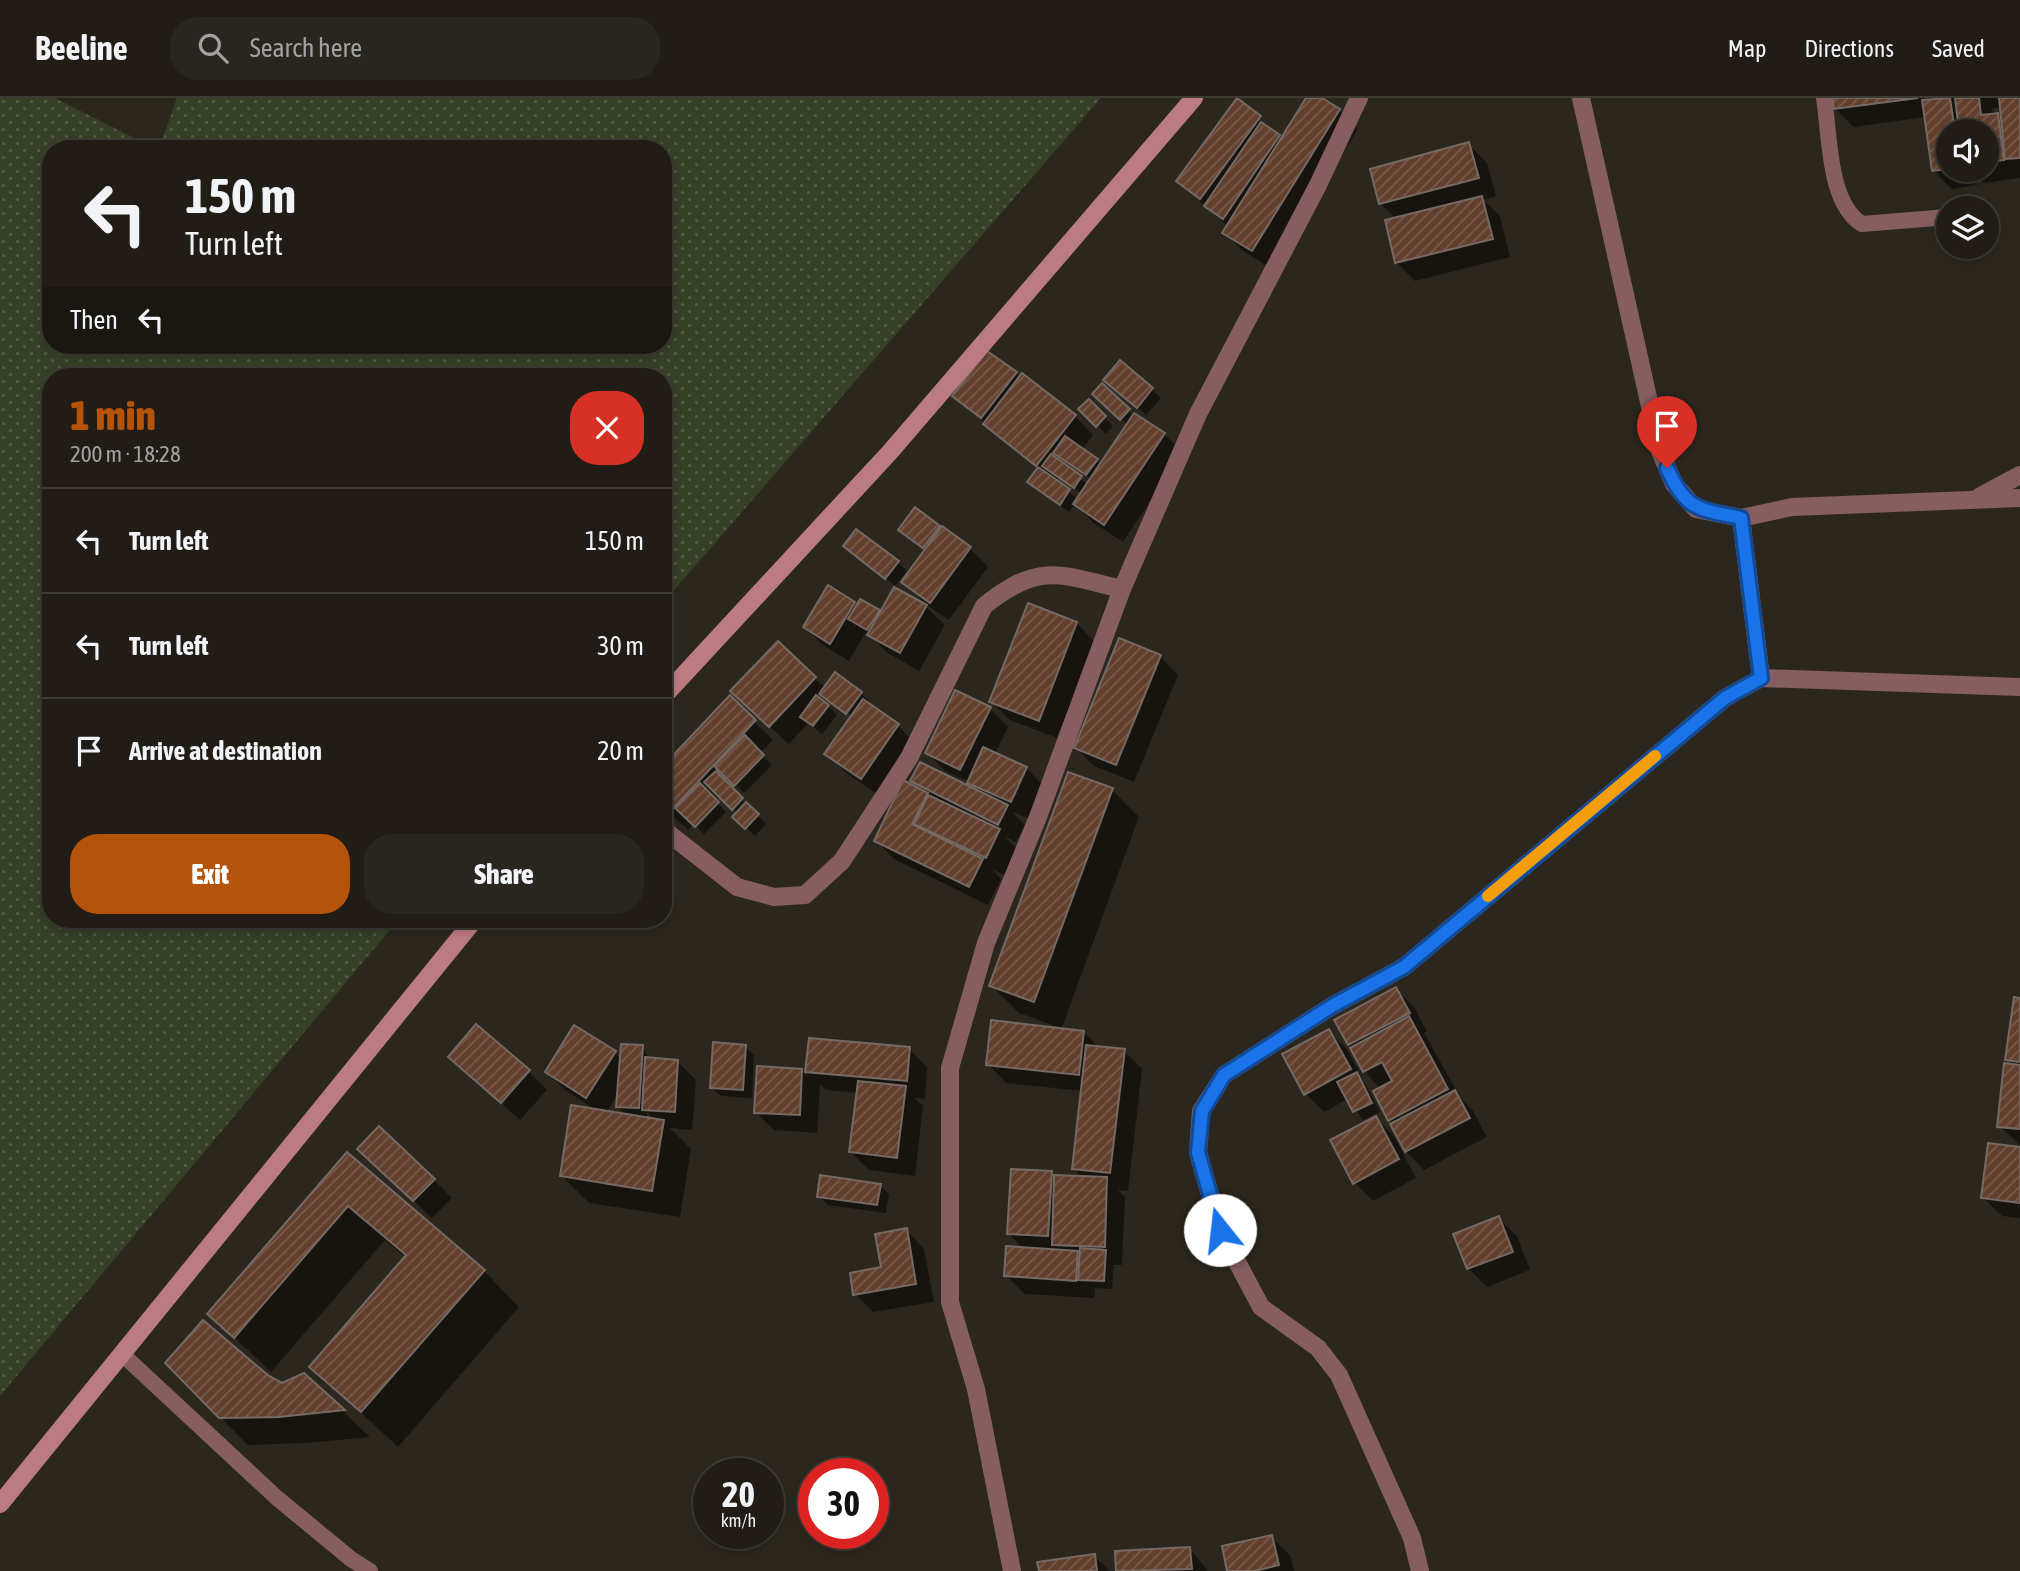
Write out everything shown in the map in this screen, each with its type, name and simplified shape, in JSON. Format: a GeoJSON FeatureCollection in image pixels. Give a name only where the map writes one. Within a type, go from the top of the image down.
{"type":"FeatureCollection","features":[{"type":"Feature","properties":{"kind":"main road"},"geometry":{"type":"LineString","coordinates":[[672,687],[890,452],[1194,98]]}},
{"type":"Feature","properties":{"kind":"main road"},"geometry":{"type":"LineString","coordinates":[[0,1504],[468,928]]}},
{"type":"Feature","properties":{"kind":"street"},"geometry":{"type":"LineString","coordinates":[[1012,1571],[976,1390],[950,1302],[950,1068],[986,943],[1038,817],[1122,589],[1198,414],[1318,185],[1359,98]]}},
{"type":"Feature","properties":{"kind":"street"},"geometry":{"type":"LineString","coordinates":[[1581,98],[1660,451],[1674,484],[1696,509],[1741,518],[1792,507],[2020,498]]}},
{"type":"Feature","properties":{"kind":"street"},"geometry":{"type":"LineString","coordinates":[[1976,498],[2020,475]]}},
{"type":"Feature","properties":{"kind":"street"},"geometry":{"type":"LineString","coordinates":[[1741,518],[1761,678]]}},
{"type":"Feature","properties":{"kind":"street"},"geometry":{"type":"LineString","coordinates":[[672,837],[737,887],[774,897],[805,895],[842,860],[909,758],[984,606],[1005,589],[1029,578],[1053,573],[1122,589]]}},
{"type":"Feature","properties":{"kind":"street"},"geometry":{"type":"LineString","coordinates":[[1420,1571],[1412,1538],[1339,1375],[1318,1348],[1261,1307],[1220,1230],[1198,1152],[1202,1111],[1224,1075],[1332,1006],[1404,967],[1725,698],[1761,678],[2020,687]]}},
{"type":"Feature","properties":{"kind":"lane"},"geometry":{"type":"LineString","coordinates":[[1824,98],[1839,198],[1850,216],[1862,224],[1936,218]]}},
{"type":"Feature","properties":{"kind":"lane"},"geometry":{"type":"LineString","coordinates":[[121,1354],[277,1498],[351,1559],[370,1571]]}},
{"type":"Feature","properties":{"kind":"green space"},"geometry":{"type":"Polygon","coordinates":[[[0,98],[55,98],[138,140],[42,140],[42,354],[672,354],[672,140],[162,140],[177,98],[1101,98],[672,593],[672,368],[42,368],[42,928],[391,928],[0,1396],[0,98]]]}},
{"type":"Feature","properties":{"kind":"building"},"geometry":{"type":"Polygon","coordinates":[[[1237,98],[1261,116],[1200,199],[1176,181],[1237,98]]]}},
{"type":"Feature","properties":{"kind":"building"},"geometry":{"type":"Polygon","coordinates":[[[1306,98],[1322,98],[1340,109],[1252,251],[1222,233],[1306,98]]]}},
{"type":"Feature","properties":{"kind":"building"},"geometry":{"type":"Polygon","coordinates":[[[1832,98],[1918,98],[1834,109],[1832,98]]]}},
{"type":"Feature","properties":{"kind":"building"},"geometry":{"type":"Polygon","coordinates":[[[1950,98],[1953,119],[1936,119],[1936,170],[1932,171],[1922,100],[1950,98]]]}},
{"type":"Feature","properties":{"kind":"building"},"geometry":{"type":"Polygon","coordinates":[[[1955,98],[1979,98],[1981,115],[1998,113],[1999,119],[1958,119],[1955,98]]]}},
{"type":"Feature","properties":{"kind":"building"},"geometry":{"type":"Polygon","coordinates":[[[1999,98],[2020,98],[2020,158],[2005,159],[1999,98]]]}},
{"type":"Feature","properties":{"kind":"building"},"geometry":{"type":"Polygon","coordinates":[[[1999,121],[2004,160],[1999,161],[1999,121]]]}},
{"type":"Feature","properties":{"kind":"building"},"geometry":{"type":"Polygon","coordinates":[[[1261,122],[1280,135],[1223,219],[1204,206],[1261,122]]]}},
{"type":"Feature","properties":{"kind":"building"},"geometry":{"type":"Polygon","coordinates":[[[1469,142],[1479,178],[1379,204],[1370,169],[1469,142]]]}},
{"type":"Feature","properties":{"kind":"building"},"geometry":{"type":"Polygon","coordinates":[[[1482,196],[1493,239],[1395,263],[1385,220],[1482,196]]]}},
{"type":"Feature","properties":{"kind":"building"},"geometry":{"type":"Polygon","coordinates":[[[987,351],[1017,372],[981,418],[952,396],[987,351]]]}},
{"type":"Feature","properties":{"kind":"building"},"geometry":{"type":"Polygon","coordinates":[[[1120,360],[1153,388],[1137,408],[1103,380],[1120,360]]]}},
{"type":"Feature","properties":{"kind":"building"},"geometry":{"type":"Polygon","coordinates":[[[1022,373],[1076,415],[1036,466],[983,424],[1022,373]]]}},
{"type":"Feature","properties":{"kind":"building"},"geometry":{"type":"Polygon","coordinates":[[[1102,383],[1130,409],[1120,420],[1092,394],[1102,383]]]}},
{"type":"Feature","properties":{"kind":"building"},"geometry":{"type":"Polygon","coordinates":[[[1089,399],[1106,416],[1096,427],[1078,409],[1089,399]]]}},
{"type":"Feature","properties":{"kind":"building"},"geometry":{"type":"Polygon","coordinates":[[[1134,413],[1165,433],[1104,525],[1073,504],[1134,413]]]}},
{"type":"Feature","properties":{"kind":"building"},"geometry":{"type":"Polygon","coordinates":[[[1065,436],[1098,459],[1086,475],[1053,453],[1065,436]]]}},
{"type":"Feature","properties":{"kind":"building"},"geometry":{"type":"Polygon","coordinates":[[[1051,454],[1082,476],[1074,488],[1042,466],[1051,454]]]}},
{"type":"Feature","properties":{"kind":"building"},"geometry":{"type":"Polygon","coordinates":[[[1038,467],[1070,489],[1060,505],[1027,482],[1038,467]]]}},
{"type":"Feature","properties":{"kind":"building"},"geometry":{"type":"Polygon","coordinates":[[[915,507],[940,526],[923,548],[898,530],[915,507]]]}},
{"type":"Feature","properties":{"kind":"building"},"geometry":{"type":"Polygon","coordinates":[[[942,526],[971,547],[930,603],[901,582],[942,526]]]}},
{"type":"Feature","properties":{"kind":"building"},"geometry":{"type":"Polygon","coordinates":[[[856,529],[899,561],[885,579],[843,546],[856,529]]]}},
{"type":"Feature","properties":{"kind":"building"},"geometry":{"type":"Polygon","coordinates":[[[828,585],[855,602],[830,644],[803,627],[828,585]]]}},
{"type":"Feature","properties":{"kind":"building"},"geometry":{"type":"Polygon","coordinates":[[[894,587],[927,605],[900,653],[867,635],[894,587]]]}},
{"type":"Feature","properties":{"kind":"building"},"geometry":{"type":"Polygon","coordinates":[[[860,599],[880,610],[867,630],[848,619],[860,599]]]}},
{"type":"Feature","properties":{"kind":"building"},"geometry":{"type":"Polygon","coordinates":[[[1028,603],[1077,622],[1039,721],[989,702],[1028,603]]]}},
{"type":"Feature","properties":{"kind":"building"},"geometry":{"type":"Polygon","coordinates":[[[1119,638],[1161,655],[1116,765],[1074,748],[1119,638]]]}},
{"type":"Feature","properties":{"kind":"building"},"geometry":{"type":"Polygon","coordinates":[[[778,641],[816,677],[769,727],[730,691],[778,641]]]}},
{"type":"Feature","properties":{"kind":"building"},"geometry":{"type":"Polygon","coordinates":[[[835,672],[862,692],[846,714],[819,694],[835,672]]]}},
{"type":"Feature","properties":{"kind":"building"},"geometry":{"type":"Polygon","coordinates":[[[955,690],[991,707],[960,770],[925,753],[955,690]]]}},
{"type":"Feature","properties":{"kind":"building"},"geometry":{"type":"Polygon","coordinates":[[[730,695],[756,720],[672,810],[672,756],[730,695]]]}},
{"type":"Feature","properties":{"kind":"building"},"geometry":{"type":"Polygon","coordinates":[[[816,695],[829,705],[813,726],[800,717],[816,695]]]}},
{"type":"Feature","properties":{"kind":"building"},"geometry":{"type":"Polygon","coordinates":[[[863,699],[899,724],[861,779],[824,754],[863,699]]]}},
{"type":"Feature","properties":{"kind":"building"},"geometry":{"type":"Polygon","coordinates":[[[745,735],[764,755],[734,786],[714,766],[745,735]]]}},
{"type":"Feature","properties":{"kind":"building"},"geometry":{"type":"Polygon","coordinates":[[[983,747],[1027,767],[1011,802],[967,783],[983,747]]]}},
{"type":"Feature","properties":{"kind":"building"},"geometry":{"type":"Polygon","coordinates":[[[920,762],[1008,805],[998,825],[910,781],[920,762]]]}},
{"type":"Feature","properties":{"kind":"building"},"geometry":{"type":"Polygon","coordinates":[[[716,771],[743,798],[732,810],[704,782],[716,771]]]}},
{"type":"Feature","properties":{"kind":"building"},"geometry":{"type":"Polygon","coordinates":[[[1068,772],[1113,788],[1034,1002],[989,986],[1068,772]]]}},
{"type":"Feature","properties":{"kind":"building"},"geometry":{"type":"Polygon","coordinates":[[[903,780],[928,793],[912,824],[983,859],[969,887],[874,841],[903,780]]]}},
{"type":"Feature","properties":{"kind":"building"},"geometry":{"type":"Polygon","coordinates":[[[700,783],[719,802],[695,827],[675,808],[700,783]]]}},
{"type":"Feature","properties":{"kind":"building"},"geometry":{"type":"Polygon","coordinates":[[[928,795],[1000,829],[986,858],[914,824],[928,795]]]}},
{"type":"Feature","properties":{"kind":"building"},"geometry":{"type":"Polygon","coordinates":[[[746,802],[759,814],[745,829],[732,817],[746,802]]]}},
{"type":"Feature","properties":{"kind":"building"},"geometry":{"type":"Polygon","coordinates":[[[1396,987],[1410,1013],[1348,1045],[1334,1020],[1396,987]]]}},
{"type":"Feature","properties":{"kind":"building"},"geometry":{"type":"Polygon","coordinates":[[[2014,997],[2020,998],[2020,1062],[2005,1060],[2014,997]]]}},
{"type":"Feature","properties":{"kind":"building"},"geometry":{"type":"Polygon","coordinates":[[[1409,1016],[1448,1089],[1388,1121],[1373,1091],[1392,1081],[1382,1062],[1363,1072],[1350,1048],[1409,1016]]]}},
{"type":"Feature","properties":{"kind":"building"},"geometry":{"type":"Polygon","coordinates":[[[991,1020],[1084,1031],[1079,1075],[986,1065],[991,1020]]]}},
{"type":"Feature","properties":{"kind":"building"},"geometry":{"type":"Polygon","coordinates":[[[476,1024],[530,1070],[501,1103],[448,1057],[476,1024]]]}},
{"type":"Feature","properties":{"kind":"building"},"geometry":{"type":"Polygon","coordinates":[[[574,1025],[616,1051],[586,1098],[545,1072],[574,1025]]]}},
{"type":"Feature","properties":{"kind":"building"},"geometry":{"type":"Polygon","coordinates":[[[1329,1029],[1351,1069],[1304,1095],[1282,1054],[1329,1029]]]}},
{"type":"Feature","properties":{"kind":"building"},"geometry":{"type":"Polygon","coordinates":[[[809,1038],[910,1047],[907,1081],[805,1072],[809,1038]]]}},
{"type":"Feature","properties":{"kind":"building"},"geometry":{"type":"Polygon","coordinates":[[[713,1042],[746,1045],[743,1090],[710,1088],[713,1042]]]}},
{"type":"Feature","properties":{"kind":"building"},"geometry":{"type":"Polygon","coordinates":[[[621,1044],[643,1045],[639,1108],[616,1107],[621,1044]]]}},
{"type":"Feature","properties":{"kind":"building"},"geometry":{"type":"Polygon","coordinates":[[[1086,1045],[1125,1049],[1110,1173],[1072,1169],[1086,1045]]]}},
{"type":"Feature","properties":{"kind":"building"},"geometry":{"type":"Polygon","coordinates":[[[645,1057],[678,1060],[675,1112],[642,1110],[645,1057]]]}},
{"type":"Feature","properties":{"kind":"building"},"geometry":{"type":"Polygon","coordinates":[[[2004,1063],[2020,1065],[2020,1129],[1997,1127],[2004,1063]]]}},
{"type":"Feature","properties":{"kind":"building"},"geometry":{"type":"Polygon","coordinates":[[[757,1066],[802,1069],[800,1115],[754,1113],[757,1066]]]}},
{"type":"Feature","properties":{"kind":"building"},"geometry":{"type":"Polygon","coordinates":[[[1357,1072],[1372,1103],[1353,1112],[1337,1082],[1357,1072]]]}},
{"type":"Feature","properties":{"kind":"building"},"geometry":{"type":"Polygon","coordinates":[[[858,1081],[906,1086],[897,1158],[849,1152],[858,1081]]]}},
{"type":"Feature","properties":{"kind":"building"},"geometry":{"type":"Polygon","coordinates":[[[1455,1090],[1470,1118],[1405,1152],[1390,1124],[1455,1090]]]}},
{"type":"Feature","properties":{"kind":"building"},"geometry":{"type":"Polygon","coordinates":[[[571,1105],[664,1120],[652,1191],[560,1176],[571,1105]]]}},
{"type":"Feature","properties":{"kind":"building"},"geometry":{"type":"Polygon","coordinates":[[[1376,1116],[1399,1159],[1353,1184],[1330,1140],[1376,1116]]]}},
{"type":"Feature","properties":{"kind":"building"},"geometry":{"type":"Polygon","coordinates":[[[379,1126],[435,1179],[413,1201],[357,1149],[379,1126]]]}},
{"type":"Feature","properties":{"kind":"building"},"geometry":{"type":"Polygon","coordinates":[[[1988,1143],[2020,1147],[2020,1203],[1981,1198],[1988,1143]]]}},
{"type":"Feature","properties":{"kind":"building"},"geometry":{"type":"Polygon","coordinates":[[[347,1152],[485,1270],[361,1412],[309,1367],[406,1255],[348,1206],[234,1338],[207,1314],[347,1152]]]}},
{"type":"Feature","properties":{"kind":"building"},"geometry":{"type":"Polygon","coordinates":[[[1011,1169],[1052,1171],[1048,1236],[1007,1234],[1011,1169]]]}},
{"type":"Feature","properties":{"kind":"building"},"geometry":{"type":"Polygon","coordinates":[[[820,1175],[881,1184],[877,1205],[817,1197],[820,1175]]]}},
{"type":"Feature","properties":{"kind":"building"},"geometry":{"type":"Polygon","coordinates":[[[1054,1175],[1107,1177],[1105,1247],[1052,1245],[1054,1175]]]}},
{"type":"Feature","properties":{"kind":"building"},"geometry":{"type":"Polygon","coordinates":[[[1499,1216],[1513,1252],[1467,1269],[1453,1234],[1499,1216]]]}},
{"type":"Feature","properties":{"kind":"building"},"geometry":{"type":"Polygon","coordinates":[[[907,1228],[916,1284],[853,1295],[850,1273],[881,1267],[875,1234],[907,1228]]]}},
{"type":"Feature","properties":{"kind":"building"},"geometry":{"type":"Polygon","coordinates":[[[1006,1246],[1078,1251],[1076,1281],[1004,1276],[1006,1246]]]}},
{"type":"Feature","properties":{"kind":"building"},"geometry":{"type":"Polygon","coordinates":[[[1080,1248],[1106,1250],[1104,1281],[1078,1280],[1080,1248]]]}},
{"type":"Feature","properties":{"kind":"building"},"geometry":{"type":"Polygon","coordinates":[[[203,1320],[269,1376],[282,1383],[304,1373],[345,1410],[279,1417],[219,1418],[165,1363],[203,1320]]]}},
{"type":"Feature","properties":{"kind":"building"},"geometry":{"type":"Polygon","coordinates":[[[1272,1535],[1279,1565],[1255,1571],[1227,1571],[1222,1546],[1272,1535]]]}},
{"type":"Feature","properties":{"kind":"building"},"geometry":{"type":"Polygon","coordinates":[[[1190,1547],[1192,1569],[1116,1571],[1115,1551],[1190,1547]]]}},
{"type":"Feature","properties":{"kind":"building"},"geometry":{"type":"Polygon","coordinates":[[[1095,1554],[1097,1571],[1039,1571],[1037,1562],[1095,1554]]]}},
{"type":"Feature","properties":{"kind":"slow traffic"},"geometry":{"type":"LineString","coordinates":[[1488,896],[1655,756]]}},
{"type":"Feature","properties":{"kind":"route"},"geometry":{"type":"LineString","coordinates":[[1220,1230],[1198,1152],[1202,1111],[1224,1075],[1332,1006],[1404,967],[1725,698],[1761,678],[1741,518],[1696,509],[1674,484],[1667,468]]}}]}
